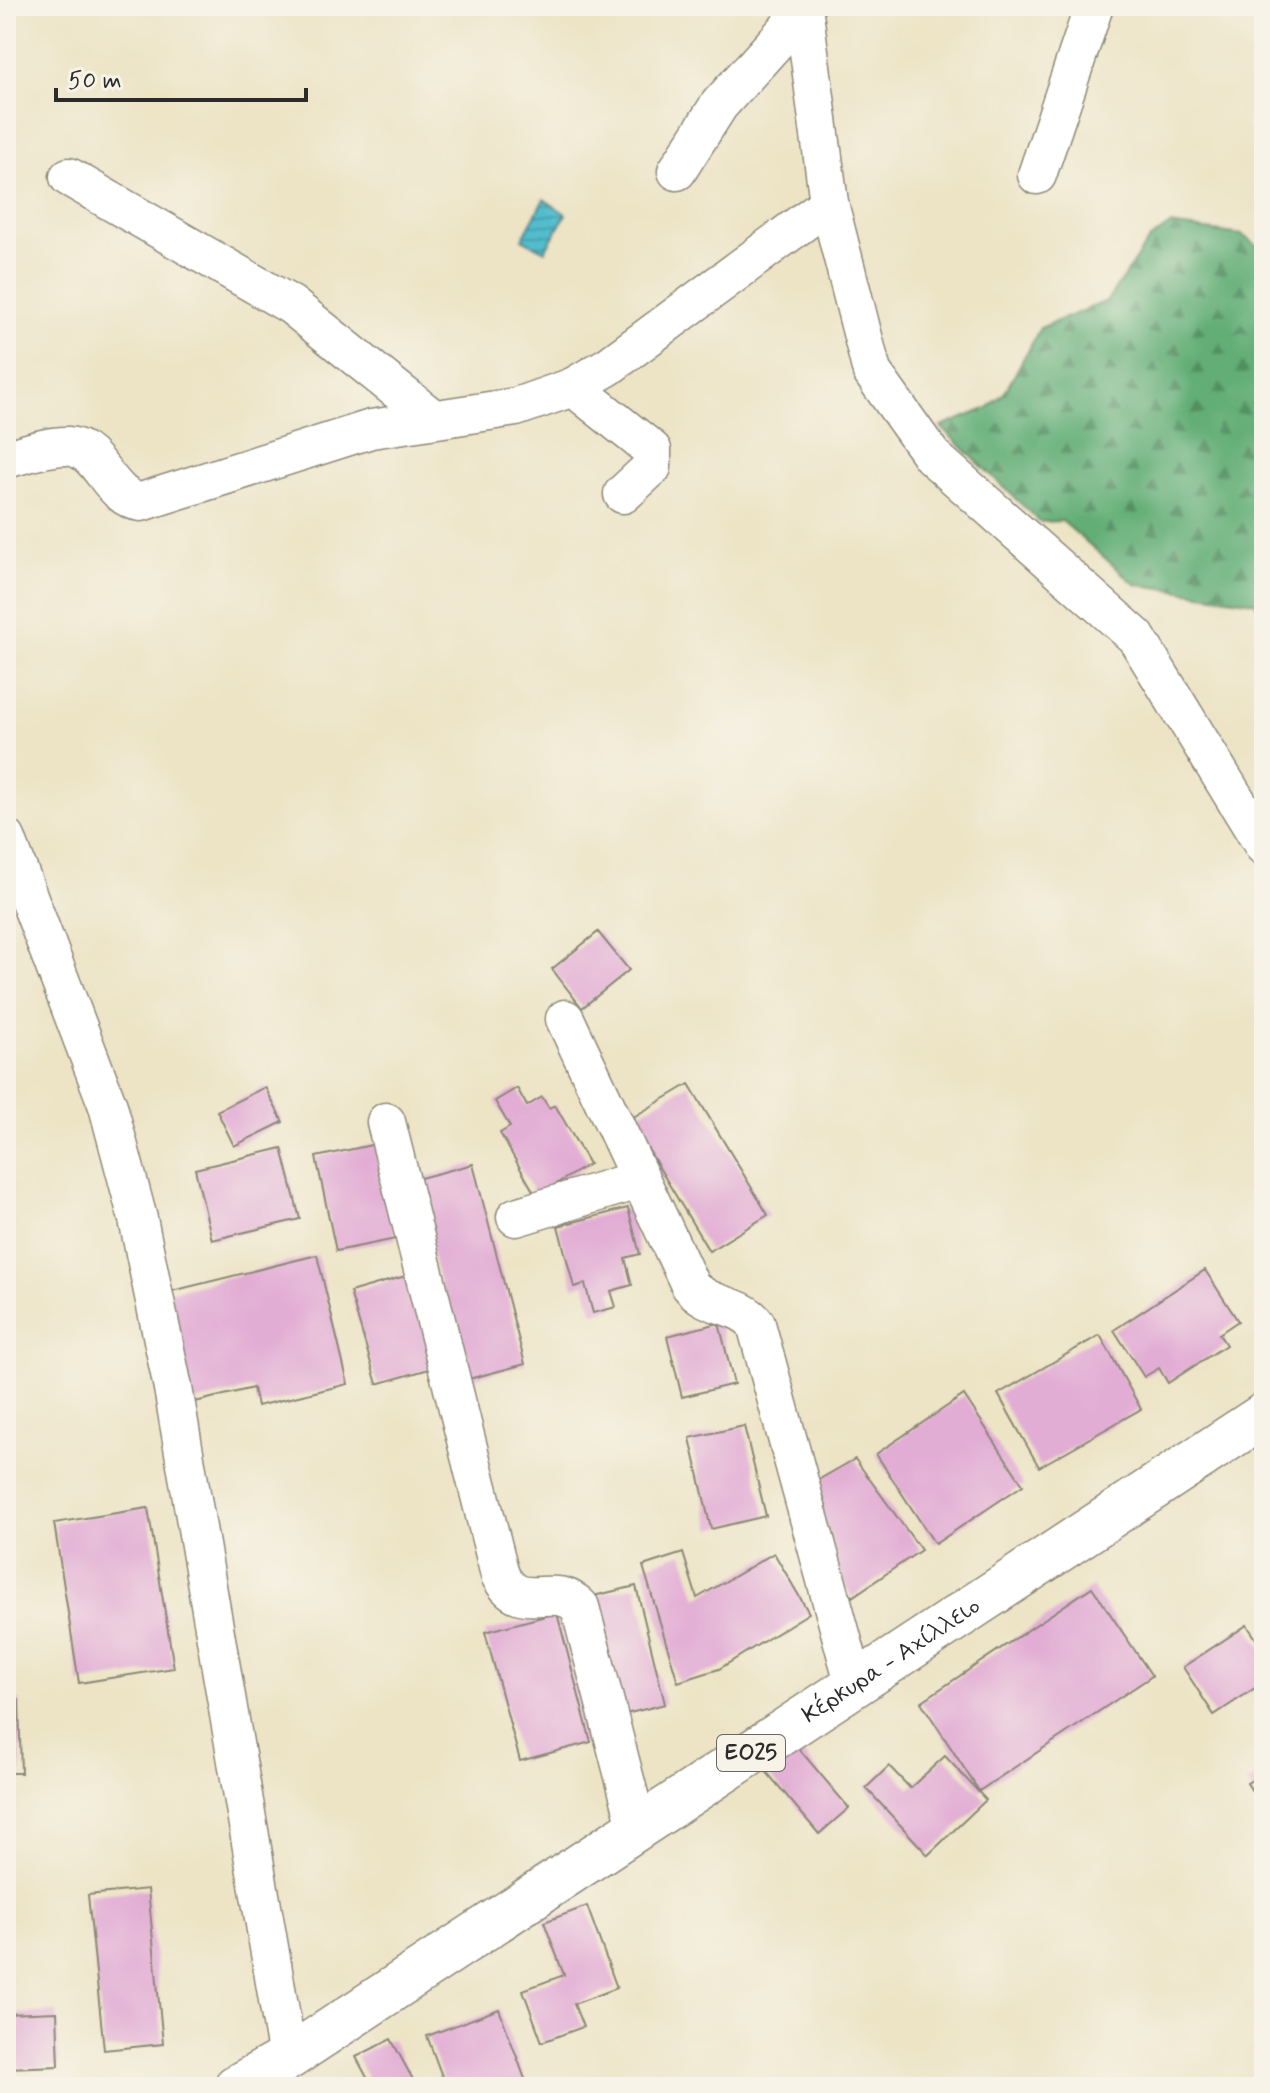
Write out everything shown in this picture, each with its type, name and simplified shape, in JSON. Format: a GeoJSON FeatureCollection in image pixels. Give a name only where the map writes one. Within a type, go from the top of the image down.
{"type":"FeatureCollection","features":[{"type":"Feature","properties":{"kind":"main road","name":"Κέρκυρα - Αχίλλειο"},"geometry":{"type":"LineString","coordinates":[[236,2087],[288,2058],[1264,1415]]}},
{"type":"Feature","properties":{"kind":"street"},"geometry":{"type":"LineString","coordinates":[[1037,175],[1094,6]]}},
{"type":"Feature","properties":{"kind":"street"},"geometry":{"type":"LineString","coordinates":[[677,171],[719,105],[803,10]]}},
{"type":"Feature","properties":{"kind":"street"},"geometry":{"type":"LineString","coordinates":[[803,10],[829,203],[872,372],[932,456],[1136,637],[1264,846]]}},
{"type":"Feature","properties":{"kind":"street"},"geometry":{"type":"LineString","coordinates":[[69,177],[291,305],[432,418]]}},
{"type":"Feature","properties":{"kind":"street"},"geometry":{"type":"LineString","coordinates":[[6,459],[59,446],[75,447],[88,456],[125,498],[141,502],[371,429],[516,407],[573,387],[609,366],[829,203]]}},
{"type":"Feature","properties":{"kind":"street"},"geometry":{"type":"LineString","coordinates":[[573,387],[652,450],[652,467],[623,494]]}},
{"type":"Feature","properties":{"kind":"street"},"geometry":{"type":"LineString","coordinates":[[6,838],[108,1106],[138,1219],[173,1388],[288,2058]]}},
{"type":"Feature","properties":{"kind":"street"},"geometry":{"type":"LineString","coordinates":[[565,1019],[638,1180],[693,1290],[702,1299],[745,1313],[756,1324],[855,1686]]}},
{"type":"Feature","properties":{"kind":"street"},"geometry":{"type":"LineString","coordinates":[[386,1122],[500,1575],[513,1592],[523,1597],[562,1595],[580,1607],[637,1826]]}},
{"type":"Feature","properties":{"kind":"street"},"geometry":{"type":"LineString","coordinates":[[516,1217],[638,1180]]}},
{"type":"Feature","properties":{"kind":"green space"},"geometry":{"type":"Polygon","coordinates":[[[1170,225],[1242,235],[1264,250],[1264,614],[1254,602],[1135,584],[1062,521],[1040,522],[941,427],[988,408],[1005,392],[1040,328],[1107,301],[1149,240],[1170,225]]]}},
{"type":"Feature","properties":{"kind":"water"},"geometry":{"type":"Polygon","coordinates":[[[544,199],[566,214],[545,251],[522,239],[544,199]]]}},
{"type":"Feature","properties":{"kind":"building"},"geometry":{"type":"Polygon","coordinates":[[[598,932],[629,970],[582,1008],[552,969],[598,932]]]}},
{"type":"Feature","properties":{"kind":"building"},"geometry":{"type":"Polygon","coordinates":[[[689,1084],[768,1215],[709,1251],[630,1119],[689,1084]]]}},
{"type":"Feature","properties":{"kind":"building"},"geometry":{"type":"Polygon","coordinates":[[[265,1087],[283,1122],[234,1146],[217,1111],[265,1087]]]}},
{"type":"Feature","properties":{"kind":"building"},"geometry":{"type":"Polygon","coordinates":[[[517,1088],[527,1106],[542,1097],[549,1108],[555,1105],[589,1164],[536,1196],[500,1133],[510,1127],[495,1101],[517,1088]]]}},
{"type":"Feature","properties":{"kind":"building"},"geometry":{"type":"Polygon","coordinates":[[[376,1144],[396,1239],[336,1251],[316,1157],[376,1144]]]}},
{"type":"Feature","properties":{"kind":"building"},"geometry":{"type":"Polygon","coordinates":[[[282,1148],[300,1219],[212,1240],[195,1169],[282,1148]]]}},
{"type":"Feature","properties":{"kind":"building"},"geometry":{"type":"Polygon","coordinates":[[[473,1164],[525,1364],[465,1380],[413,1180],[473,1164]]]}},
{"type":"Feature","properties":{"kind":"building"},"geometry":{"type":"Polygon","coordinates":[[[628,1208],[640,1254],[625,1258],[632,1285],[611,1291],[616,1307],[593,1313],[585,1284],[574,1287],[558,1226],[628,1208]]]}},
{"type":"Feature","properties":{"kind":"building"},"geometry":{"type":"Polygon","coordinates":[[[317,1255],[348,1384],[257,1406],[253,1388],[195,1402],[168,1292],[317,1255]]]}},
{"type":"Feature","properties":{"kind":"building"},"geometry":{"type":"Polygon","coordinates":[[[1205,1270],[1238,1321],[1219,1334],[1226,1345],[1168,1383],[1159,1368],[1144,1377],[1114,1330],[1205,1270]]]}},
{"type":"Feature","properties":{"kind":"building"},"geometry":{"type":"Polygon","coordinates":[[[409,1275],[436,1367],[377,1384],[350,1292],[409,1275]]]}},
{"type":"Feature","properties":{"kind":"building"},"geometry":{"type":"Polygon","coordinates":[[[719,1323],[734,1384],[682,1397],[667,1336],[719,1323]]]}},
{"type":"Feature","properties":{"kind":"building"},"geometry":{"type":"Polygon","coordinates":[[[1100,1335],[1141,1409],[1039,1467],[998,1394],[1100,1335]]]}},
{"type":"Feature","properties":{"kind":"building"},"geometry":{"type":"Polygon","coordinates":[[[964,1395],[1023,1485],[935,1544],[876,1454],[964,1395]]]}},
{"type":"Feature","properties":{"kind":"building"},"geometry":{"type":"Polygon","coordinates":[[[744,1426],[766,1516],[711,1529],[690,1438],[744,1426]]]}},
{"type":"Feature","properties":{"kind":"building"},"geometry":{"type":"Polygon","coordinates":[[[855,1459],[921,1550],[852,1597],[839,1575],[813,1483],[855,1459]]]}},
{"type":"Feature","properties":{"kind":"building"},"geometry":{"type":"Polygon","coordinates":[[[148,1508],[174,1668],[79,1683],[54,1523],[148,1508]]]}},
{"type":"Feature","properties":{"kind":"building"},"geometry":{"type":"Polygon","coordinates":[[[683,1553],[697,1598],[774,1553],[809,1613],[719,1669],[678,1682],[643,1566],[683,1553]]]}},
{"type":"Feature","properties":{"kind":"building"},"geometry":{"type":"Polygon","coordinates":[[[636,1586],[665,1704],[618,1716],[589,1597],[636,1586]]]}},
{"type":"Feature","properties":{"kind":"building"},"geometry":{"type":"Polygon","coordinates":[[[1092,1587],[1152,1676],[979,1791],[921,1702],[1092,1587]]]}},
{"type":"Feature","properties":{"kind":"building"},"geometry":{"type":"Polygon","coordinates":[[[557,1613],[591,1742],[520,1761],[485,1632],[557,1613]]]}},
{"type":"Feature","properties":{"kind":"building"},"geometry":{"type":"Polygon","coordinates":[[[1247,1625],[1264,1651],[1264,1682],[1214,1715],[1183,1667],[1247,1625]]]}},
{"type":"Feature","properties":{"kind":"building"},"geometry":{"type":"Polygon","coordinates":[[[19,1700],[21,1773],[6,1773],[6,1701],[19,1700]]]}},
{"type":"Feature","properties":{"kind":"building"},"geometry":{"type":"Polygon","coordinates":[[[794,1743],[849,1808],[819,1834],[764,1769],[794,1743]]]}},
{"type":"Feature","properties":{"kind":"building"},"geometry":{"type":"Polygon","coordinates":[[[945,1756],[986,1800],[928,1855],[866,1788],[889,1766],[910,1788],[945,1756]]]}},
{"type":"Feature","properties":{"kind":"building"},"geometry":{"type":"Polygon","coordinates":[[[1264,1773],[1264,1810],[1247,1783],[1264,1773]]]}},
{"type":"Feature","properties":{"kind":"building"},"geometry":{"type":"Polygon","coordinates":[[[148,1889],[163,2044],[104,2050],[88,1895],[148,1889]]]}},
{"type":"Feature","properties":{"kind":"building"},"geometry":{"type":"Polygon","coordinates":[[[587,1906],[617,1988],[574,2004],[583,2027],[542,2042],[523,1990],[564,1975],[544,1922],[587,1906]]]}},
{"type":"Feature","properties":{"kind":"building"},"geometry":{"type":"Polygon","coordinates":[[[499,2009],[528,2087],[446,2087],[427,2036],[499,2009]]]}},
{"type":"Feature","properties":{"kind":"building"},"geometry":{"type":"Polygon","coordinates":[[[57,2012],[59,2066],[6,2068],[6,2014],[57,2012]]]}},
{"type":"Feature","properties":{"kind":"building"},"geometry":{"type":"Polygon","coordinates":[[[391,2039],[417,2087],[372,2087],[356,2057],[391,2039]]]}}]}
